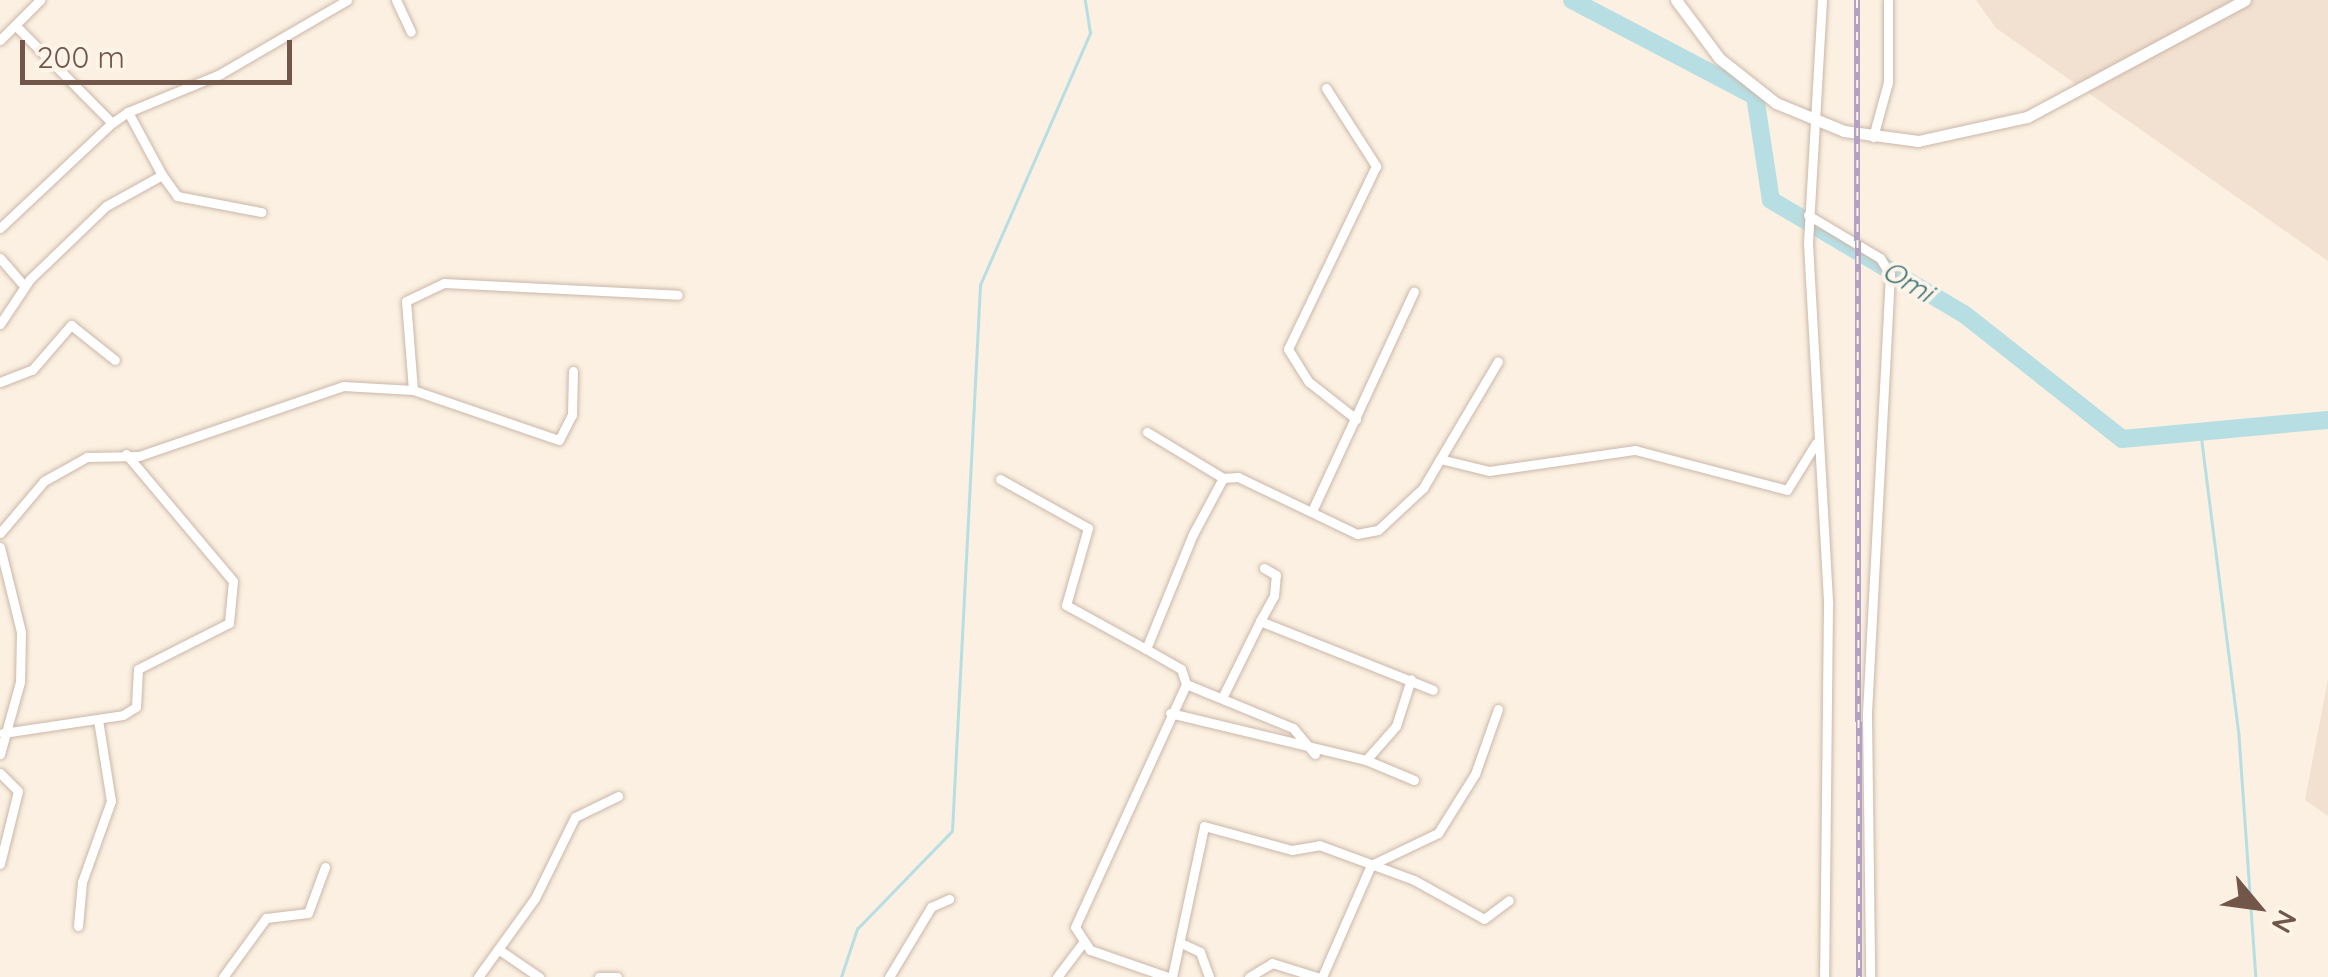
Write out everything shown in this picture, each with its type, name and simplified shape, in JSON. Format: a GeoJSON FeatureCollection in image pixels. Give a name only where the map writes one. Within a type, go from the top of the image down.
{"type":"FeatureCollection","features":[{"type":"Feature","properties":{"kind":"main road"},"geometry":{"type":"LineString","coordinates":[[1676,0],[1732,70],[1819,122],[1874,137],[1937,140],[2009,124],[2244,0]]}},
{"type":"Feature","properties":{"kind":"street"},"geometry":{"type":"LineString","coordinates":[[0,40],[40,0]]}},
{"type":"Feature","properties":{"kind":"street"},"geometry":{"type":"LineString","coordinates":[[0,228],[128,112],[220,74],[347,0]]}},
{"type":"Feature","properties":{"kind":"street"},"geometry":{"type":"LineString","coordinates":[[396,0],[412,32]]}},
{"type":"Feature","properties":{"kind":"street"},"geometry":{"type":"LineString","coordinates":[[1822,0],[1819,122],[1808,215],[1828,604],[1824,977]]}},
{"type":"Feature","properties":{"kind":"street"},"geometry":{"type":"LineString","coordinates":[[1874,137],[1888,82],[1888,0]]}},
{"type":"Feature","properties":{"kind":"street"},"geometry":{"type":"LineString","coordinates":[[16,26],[112,123]]}},
{"type":"Feature","properties":{"kind":"street"},"geometry":{"type":"LineString","coordinates":[[1326,88],[1376,166],[1288,349],[1317,389],[1356,419]]}},
{"type":"Feature","properties":{"kind":"street"},"geometry":{"type":"LineString","coordinates":[[128,112],[177,196],[261,212]]}},
{"type":"Feature","properties":{"kind":"street"},"geometry":{"type":"LineString","coordinates":[[0,324],[24,286],[113,201],[162,175]]}},
{"type":"Feature","properties":{"kind":"street"},"geometry":{"type":"LineString","coordinates":[[1808,215],[1880,258],[1890,274],[1868,714],[1870,977]]}},
{"type":"Feature","properties":{"kind":"street"},"geometry":{"type":"LineString","coordinates":[[0,258],[24,286]]}},
{"type":"Feature","properties":{"kind":"street"},"geometry":{"type":"LineString","coordinates":[[413,390],[406,301],[444,283],[678,294]]}},
{"type":"Feature","properties":{"kind":"street"},"geometry":{"type":"LineString","coordinates":[[1312,511],[1414,291]]}},
{"type":"Feature","properties":{"kind":"street"},"geometry":{"type":"LineString","coordinates":[[0,382],[32,370],[70,325],[115,360]]}},
{"type":"Feature","properties":{"kind":"street"},"geometry":{"type":"LineString","coordinates":[[1147,432],[1223,478],[1247,478],[1369,534],[1422,488],[1498,361]]}},
{"type":"Feature","properties":{"kind":"street"},"geometry":{"type":"LineString","coordinates":[[0,533],[60,469],[126,454],[321,390],[413,390],[559,440],[572,415],[573,371]]}},
{"type":"Feature","properties":{"kind":"street"},"geometry":{"type":"LineString","coordinates":[[1440,458],[1488,471],[1635,450],[1787,490],[1818,440]]}},
{"type":"Feature","properties":{"kind":"street"},"geometry":{"type":"LineString","coordinates":[[3,733],[98,720],[136,707],[138,669],[229,623],[234,581],[126,454]]}},
{"type":"Feature","properties":{"kind":"street"},"geometry":{"type":"LineString","coordinates":[[1146,649],[1223,478]]}},
{"type":"Feature","properties":{"kind":"street"},"geometry":{"type":"LineString","coordinates":[[1000,480],[1088,528],[1066,604],[1181,669],[1186,684],[1077,914],[1082,944],[1057,977]]}},
{"type":"Feature","properties":{"kind":"street"},"geometry":{"type":"LineString","coordinates":[[0,547],[21,632],[20,682],[0,754]]}},
{"type":"Feature","properties":{"kind":"street"},"geometry":{"type":"LineString","coordinates":[[1223,696],[1274,596],[1276,575],[1264,568]]}},
{"type":"Feature","properties":{"kind":"street"},"geometry":{"type":"LineString","coordinates":[[1260,621],[1434,690]]}},
{"type":"Feature","properties":{"kind":"street"},"geometry":{"type":"LineString","coordinates":[[1366,760],[1390,737],[1411,679]]}},
{"type":"Feature","properties":{"kind":"street"},"geometry":{"type":"LineString","coordinates":[[1186,684],[1293,728],[1315,754]]}},
{"type":"Feature","properties":{"kind":"street"},"geometry":{"type":"LineString","coordinates":[[1249,977],[1272,963],[1319,977],[1371,866],[1438,833],[1474,774],[1498,709]]}},
{"type":"Feature","properties":{"kind":"street"},"geometry":{"type":"LineString","coordinates":[[1170,713],[1315,754],[1366,760],[1414,780]]}},
{"type":"Feature","properties":{"kind":"street"},"geometry":{"type":"LineString","coordinates":[[78,926],[82,882],[111,801],[98,720]]}},
{"type":"Feature","properties":{"kind":"street"},"geometry":{"type":"LineString","coordinates":[[0,773],[18,792],[0,864]]}},
{"type":"Feature","properties":{"kind":"street"},"geometry":{"type":"LineString","coordinates":[[478,977],[575,818],[618,796]]}},
{"type":"Feature","properties":{"kind":"street"},"geometry":{"type":"LineString","coordinates":[[1082,944],[1170,977],[1181,943],[1204,826],[1292,850],[1318,845],[1484,919],[1509,900]]}},
{"type":"Feature","properties":{"kind":"street"},"geometry":{"type":"LineString","coordinates":[[223,977],[266,918],[308,913],[325,867]]}},
{"type":"Feature","properties":{"kind":"street"},"geometry":{"type":"LineString","coordinates":[[889,977],[932,907],[949,899]]}},
{"type":"Feature","properties":{"kind":"street"},"geometry":{"type":"LineString","coordinates":[[1181,943],[1200,952],[1209,977]]}},
{"type":"Feature","properties":{"kind":"street"},"geometry":{"type":"LineString","coordinates":[[498,948],[540,977]]}},
{"type":"Feature","properties":{"kind":"street"},"geometry":{"type":"LineString","coordinates":[[600,977],[617,977]]}},
{"type":"Feature","properties":{"kind":"shaded area"},"geometry":{"type":"Polygon","coordinates":[[[1976,0],[2328,0],[2328,261],[1996,28],[1976,0]]]}},
{"type":"Feature","properties":{"kind":"shaded area"},"geometry":{"type":"Polygon","coordinates":[[[2328,679],[2328,816],[2305,800],[2328,679]]]}},
{"type":"Feature","properties":{"kind":"waterway"},"geometry":{"type":"LineString","coordinates":[[841,977],[857,929],[952,831],[980,285],[1090,33],[1085,0]]}},
{"type":"Feature","properties":{"kind":"waterway","name":"Omi"},"geometry":{"type":"LineString","coordinates":[[1572,0],[1755,96],[1771,200],[1964,314],[2122,439],[2328,420]]}},
{"type":"Feature","properties":{"kind":"waterway"},"geometry":{"type":"LineString","coordinates":[[2201,434],[2239,736],[2256,977]]}},
{"type":"Feature","properties":{"kind":"railway"},"geometry":{"type":"LineString","coordinates":[[1857,0],[1859,977]]}}]}
